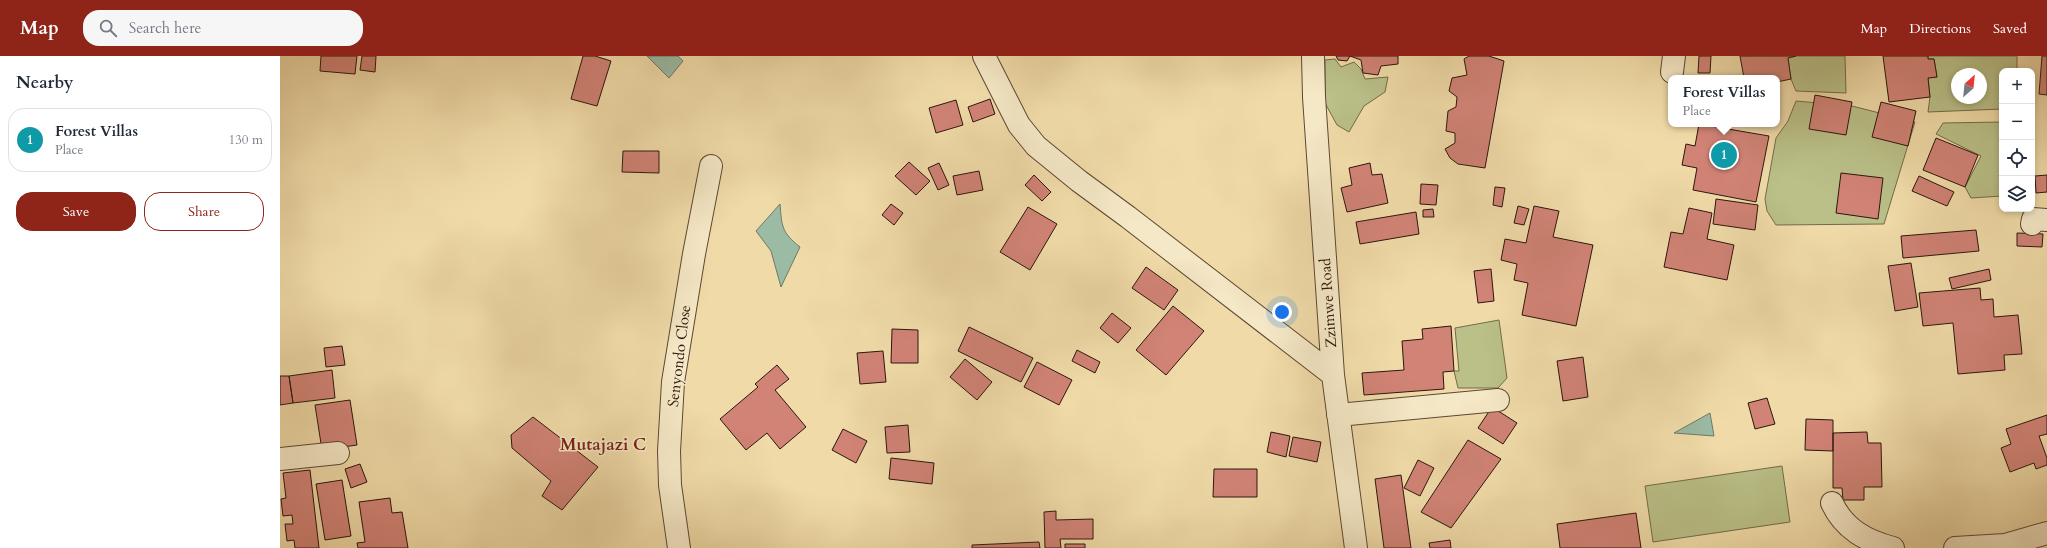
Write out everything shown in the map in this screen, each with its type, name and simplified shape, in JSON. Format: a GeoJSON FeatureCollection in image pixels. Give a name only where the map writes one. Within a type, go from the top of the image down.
{"type":"FeatureCollection","features":[{"type":"Feature","properties":{"kind":"street"},"geometry":{"type":"LineString","coordinates":[[984,56],[1018,125],[1036,146],[1079,181],[1333,375]]}},
{"type":"Feature","properties":{"kind":"street","name":"Zzimwe Road"},"geometry":{"type":"LineString","coordinates":[[1313,56],[1314,96],[1333,375],[1356,548]]}},
{"type":"Feature","properties":{"kind":"street","name":"Senyondo Close"},"geometry":{"type":"LineString","coordinates":[[679,548],[670,485],[669,451],[673,382],[694,254],[711,166]]}},
{"type":"Feature","properties":{"kind":"street"},"geometry":{"type":"LineString","coordinates":[[1338,414],[1498,400]]}},
{"type":"Feature","properties":{"kind":"street"},"geometry":{"type":"LineString","coordinates":[[280,459],[338,453]]}},
{"type":"Feature","properties":{"kind":"street"},"geometry":{"type":"LineString","coordinates":[[1832,503],[1839,517],[1847,525],[1881,545],[1893,548]]}},
{"type":"Feature","properties":{"kind":"street"},"geometry":{"type":"LineString","coordinates":[[1955,548],[2005,545],[2047,533]]}},
{"type":"Feature","properties":{"kind":"green space"},"geometry":{"type":"Polygon","coordinates":[[[1796,56],[1845,56],[1846,93],[1796,91],[1791,79],[1788,58],[1796,56]]]}},
{"type":"Feature","properties":{"kind":"green space"},"geometry":{"type":"Polygon","coordinates":[[[1928,56],[2017,56],[2017,68],[1999,68],[1999,109],[1928,112],[1930,97],[1928,78],[1937,77],[1934,59],[1928,59],[1928,56]]]}},
{"type":"Feature","properties":{"kind":"green space"},"geometry":{"type":"Polygon","coordinates":[[[1335,59],[1341,67],[1354,62],[1361,69],[1365,79],[1388,77],[1385,92],[1364,106],[1349,132],[1337,125],[1325,103],[1325,60],[1335,59]]]}},
{"type":"Feature","properties":{"kind":"green space"},"geometry":{"type":"Polygon","coordinates":[[[1796,101],[1852,106],[1915,122],[1884,224],[1776,225],[1767,211],[1765,199],[1776,138],[1788,121],[1796,101]]]}},
{"type":"Feature","properties":{"kind":"green space"},"geometry":{"type":"Polygon","coordinates":[[[1999,122],[1999,196],[1971,198],[1965,187],[1981,156],[1936,134],[1943,123],[1999,122]]]}},
{"type":"Feature","properties":{"kind":"green space"},"geometry":{"type":"Polygon","coordinates":[[[1499,320],[1507,378],[1498,388],[1458,388],[1454,371],[1459,371],[1455,328],[1499,320]]]}},
{"type":"Feature","properties":{"kind":"green space"},"geometry":{"type":"Polygon","coordinates":[[[1782,466],[1790,522],[1653,542],[1645,486],[1782,466]]]}},
{"type":"Feature","properties":{"kind":"shaded area"},"geometry":{"type":"Polygon","coordinates":[[[647,56],[678,56],[683,61],[669,78],[647,56]]]}},
{"type":"Feature","properties":{"kind":"shaded area"},"geometry":{"type":"Polygon","coordinates":[[[780,204],[782,223],[786,233],[800,247],[781,287],[771,251],[756,231],[780,204]]]}},
{"type":"Feature","properties":{"kind":"shaded area"},"geometry":{"type":"Polygon","coordinates":[[[1710,413],[1714,436],[1674,433],[1710,413]]]}},
{"type":"Feature","properties":{"kind":"building"},"geometry":{"type":"Polygon","coordinates":[[[321,56],[357,56],[355,74],[320,71],[321,56]]]}},
{"type":"Feature","properties":{"kind":"building"},"geometry":{"type":"Polygon","coordinates":[[[362,56],[376,56],[375,72],[360,70],[362,56]]]}},
{"type":"Feature","properties":{"kind":"building"},"geometry":{"type":"Polygon","coordinates":[[[583,56],[595,56],[611,61],[597,106],[571,99],[583,56]]]}},
{"type":"Feature","properties":{"kind":"building"},"geometry":{"type":"Polygon","coordinates":[[[1336,56],[1350,56],[1347,61],[1338,60],[1336,56]]]}},
{"type":"Feature","properties":{"kind":"building"},"geometry":{"type":"Polygon","coordinates":[[[1350,56],[1398,56],[1398,64],[1381,66],[1378,75],[1363,73],[1361,60],[1350,56]]]}},
{"type":"Feature","properties":{"kind":"building"},"geometry":{"type":"Polygon","coordinates":[[[1469,56],[1489,56],[1504,61],[1485,168],[1458,164],[1450,158],[1445,149],[1455,143],[1455,133],[1446,131],[1448,111],[1456,107],[1457,97],[1449,91],[1452,78],[1467,75],[1464,59],[1469,56]]]}},
{"type":"Feature","properties":{"kind":"building"},"geometry":{"type":"Polygon","coordinates":[[[1699,56],[1711,56],[1710,73],[1698,73],[1699,56]]]}},
{"type":"Feature","properties":{"kind":"building"},"geometry":{"type":"Polygon","coordinates":[[[1740,56],[1796,56],[1788,58],[1791,79],[1780,81],[1780,75],[1743,75],[1740,56]]]}},
{"type":"Feature","properties":{"kind":"building"},"geometry":{"type":"Polygon","coordinates":[[[1883,56],[1928,56],[1928,59],[1934,59],[1937,77],[1928,78],[1930,97],[1889,102],[1883,56]]]}},
{"type":"Feature","properties":{"kind":"building"},"geometry":{"type":"Polygon","coordinates":[[[2042,56],[2047,56],[2047,95],[2039,94],[2042,56]]]}},
{"type":"Feature","properties":{"kind":"building"},"geometry":{"type":"Polygon","coordinates":[[[1815,95],[1852,102],[1846,135],[1809,129],[1815,95]]]}},
{"type":"Feature","properties":{"kind":"building"},"geometry":{"type":"Polygon","coordinates":[[[990,99],[995,114],[973,122],[968,107],[990,99]]]}},
{"type":"Feature","properties":{"kind":"building"},"geometry":{"type":"Polygon","coordinates":[[[956,100],[963,125],[936,133],[929,108],[956,100]]]}},
{"type":"Feature","properties":{"kind":"building"},"geometry":{"type":"Polygon","coordinates":[[[1881,102],[1916,111],[1908,146],[1872,137],[1881,102]]]}},
{"type":"Feature","properties":{"kind":"building"},"geometry":{"type":"Polygon","coordinates":[[[1698,127],[1716,127],[1769,136],[1756,202],[1693,190],[1697,168],[1682,165],[1686,144],[1695,146],[1698,127]]]}},
{"type":"Feature","properties":{"kind":"building"},"geometry":{"type":"Polygon","coordinates":[[[1936,138],[1978,155],[1965,187],[1923,170],[1936,138]]]}},
{"type":"Feature","properties":{"kind":"building"},"geometry":{"type":"Polygon","coordinates":[[[623,151],[659,151],[659,173],[622,172],[623,151]]]}},
{"type":"Feature","properties":{"kind":"building"},"geometry":{"type":"Polygon","coordinates":[[[909,162],[930,181],[916,195],[895,176],[909,162]]]}},
{"type":"Feature","properties":{"kind":"building"},"geometry":{"type":"Polygon","coordinates":[[[939,163],[949,185],[938,190],[928,168],[939,163]]]}},
{"type":"Feature","properties":{"kind":"building"},"geometry":{"type":"Polygon","coordinates":[[[1370,163],[1372,175],[1382,174],[1388,203],[1347,212],[1341,188],[1352,185],[1349,168],[1370,163]]]}},
{"type":"Feature","properties":{"kind":"building"},"geometry":{"type":"Polygon","coordinates":[[[979,171],[983,190],[957,195],[953,176],[979,171]]]}},
{"type":"Feature","properties":{"kind":"building"},"geometry":{"type":"Polygon","coordinates":[[[1841,173],[1883,178],[1878,219],[1836,213],[1841,173]]]}},
{"type":"Feature","properties":{"kind":"building"},"geometry":{"type":"Polygon","coordinates":[[[1034,175],[1051,192],[1042,201],[1025,185],[1034,175]]]}},
{"type":"Feature","properties":{"kind":"building"},"geometry":{"type":"Polygon","coordinates":[[[2047,175],[2047,192],[2036,193],[2035,176],[2047,175]]]}},
{"type":"Feature","properties":{"kind":"building"},"geometry":{"type":"Polygon","coordinates":[[[1919,176],[1954,192],[1947,206],[1912,191],[1919,176]]]}},
{"type":"Feature","properties":{"kind":"building"},"geometry":{"type":"Polygon","coordinates":[[[1421,184],[1438,185],[1436,205],[1420,204],[1421,184]]]}},
{"type":"Feature","properties":{"kind":"building"},"geometry":{"type":"Polygon","coordinates":[[[1495,187],[1505,188],[1502,207],[1493,205],[1495,187]]]}},
{"type":"Feature","properties":{"kind":"building"},"geometry":{"type":"Polygon","coordinates":[[[1716,199],[1758,205],[1755,230],[1713,224],[1716,199]]]}},
{"type":"Feature","properties":{"kind":"building"},"geometry":{"type":"Polygon","coordinates":[[[891,204],[903,213],[894,225],[882,215],[891,204]]]}},
{"type":"Feature","properties":{"kind":"building"},"geometry":{"type":"Polygon","coordinates":[[[1518,206],[1529,209],[1524,225],[1514,223],[1518,206]]]}},
{"type":"Feature","properties":{"kind":"building"},"geometry":{"type":"Polygon","coordinates":[[[1534,206],[1559,211],[1553,237],[1593,245],[1576,326],[1522,315],[1528,283],[1514,280],[1517,264],[1501,260],[1505,239],[1526,243],[1534,206]]]}},
{"type":"Feature","properties":{"kind":"building"},"geometry":{"type":"Polygon","coordinates":[[[1028,207],[1057,224],[1030,270],[1000,252],[1028,207]]]}},
{"type":"Feature","properties":{"kind":"building"},"geometry":{"type":"Polygon","coordinates":[[[1689,208],[1712,213],[1707,239],[1734,245],[1727,280],[1664,267],[1671,232],[1683,234],[1689,208]]]}},
{"type":"Feature","properties":{"kind":"building"},"geometry":{"type":"Polygon","coordinates":[[[1433,209],[1434,217],[1423,217],[1423,210],[1433,209]]]}},
{"type":"Feature","properties":{"kind":"building"},"geometry":{"type":"Polygon","coordinates":[[[1416,212],[1419,234],[1360,244],[1356,222],[1416,212]]]}},
{"type":"Feature","properties":{"kind":"building"},"geometry":{"type":"Polygon","coordinates":[[[1976,230],[1979,251],[1903,258],[1901,236],[1976,230]]]}},
{"type":"Feature","properties":{"kind":"building"},"geometry":{"type":"Polygon","coordinates":[[[2017,233],[2043,234],[2042,247],[2017,246],[2017,233]]]}},
{"type":"Feature","properties":{"kind":"building"},"geometry":{"type":"Polygon","coordinates":[[[1911,263],[1918,307],[1895,311],[1888,266],[1911,263]]]}},
{"type":"Feature","properties":{"kind":"building"},"geometry":{"type":"Polygon","coordinates":[[[1146,267],[1178,290],[1164,310],[1132,288],[1146,267]]]}},
{"type":"Feature","properties":{"kind":"building"},"geometry":{"type":"Polygon","coordinates":[[[1491,269],[1494,301],[1478,303],[1474,271],[1491,269]]]}},
{"type":"Feature","properties":{"kind":"building"},"geometry":{"type":"Polygon","coordinates":[[[1989,269],[1991,280],[1952,289],[1949,278],[1989,269]]]}},
{"type":"Feature","properties":{"kind":"building"},"geometry":{"type":"Polygon","coordinates":[[[1980,288],[1981,300],[1993,299],[1994,317],[2018,315],[2022,354],[2004,355],[2005,370],[1958,374],[1953,323],[1923,326],[1919,293],[1980,288]]]}},
{"type":"Feature","properties":{"kind":"building"},"geometry":{"type":"Polygon","coordinates":[[[1173,306],[1204,331],[1166,375],[1136,350],[1173,306]]]}},
{"type":"Feature","properties":{"kind":"building"},"geometry":{"type":"Polygon","coordinates":[[[1112,313],[1131,328],[1118,343],[1100,328],[1112,313]]]}},
{"type":"Feature","properties":{"kind":"building"},"geometry":{"type":"Polygon","coordinates":[[[1451,326],[1454,371],[1443,372],[1444,389],[1364,395],[1362,373],[1404,370],[1402,341],[1423,339],[1422,329],[1451,326]]]}},
{"type":"Feature","properties":{"kind":"building"},"geometry":{"type":"Polygon","coordinates":[[[969,327],[1033,358],[1021,382],[958,351],[969,327]]]}},
{"type":"Feature","properties":{"kind":"building"},"geometry":{"type":"Polygon","coordinates":[[[892,329],[918,330],[918,363],[891,363],[892,329]]]}},
{"type":"Feature","properties":{"kind":"building"},"geometry":{"type":"Polygon","coordinates":[[[342,346],[345,365],[326,367],[324,348],[342,346]]]}},
{"type":"Feature","properties":{"kind":"building"},"geometry":{"type":"Polygon","coordinates":[[[1077,350],[1100,362],[1095,373],[1072,361],[1077,350]]]}},
{"type":"Feature","properties":{"kind":"building"},"geometry":{"type":"Polygon","coordinates":[[[883,351],[886,382],[860,384],[857,353],[883,351]]]}},
{"type":"Feature","properties":{"kind":"building"},"geometry":{"type":"Polygon","coordinates":[[[1583,357],[1588,397],[1563,401],[1557,361],[1583,357]]]}},
{"type":"Feature","properties":{"kind":"building"},"geometry":{"type":"Polygon","coordinates":[[[965,359],[992,382],[977,400],[950,377],[965,359]]]}},
{"type":"Feature","properties":{"kind":"building"},"geometry":{"type":"Polygon","coordinates":[[[1037,362],[1072,380],[1059,405],[1024,387],[1037,362]]]}},
{"type":"Feature","properties":{"kind":"building"},"geometry":{"type":"Polygon","coordinates":[[[777,365],[789,379],[775,390],[806,427],[780,449],[767,433],[746,450],[720,419],[758,387],[755,384],[777,365]]]}},
{"type":"Feature","properties":{"kind":"building"},"geometry":{"type":"Polygon","coordinates":[[[332,370],[335,398],[293,403],[289,376],[332,370]]]}},
{"type":"Feature","properties":{"kind":"building"},"geometry":{"type":"Polygon","coordinates":[[[280,376],[289,376],[293,403],[280,405],[280,376]]]}},
{"type":"Feature","properties":{"kind":"building"},"geometry":{"type":"Polygon","coordinates":[[[1767,398],[1775,424],[1755,429],[1748,403],[1767,398]]]}},
{"type":"Feature","properties":{"kind":"building"},"geometry":{"type":"Polygon","coordinates":[[[350,400],[357,445],[322,450],[315,405],[350,400]]]}},
{"type":"Feature","properties":{"kind":"building"},"geometry":{"type":"Polygon","coordinates":[[[1492,407],[1517,423],[1503,444],[1478,428],[1492,407]]]}},
{"type":"Feature","properties":{"kind":"building"},"geometry":{"type":"Polygon","coordinates":[[[2047,415],[2047,434],[2039,436],[2047,458],[2047,465],[2036,469],[2034,463],[2010,472],[2001,448],[2011,444],[2006,429],[2047,415]]]}},
{"type":"Feature","properties":{"kind":"building"},"geometry":{"type":"Polygon","coordinates":[[[533,417],[598,467],[562,510],[542,496],[551,481],[512,448],[511,435],[533,417]]]}},
{"type":"Feature","properties":{"kind":"building"},"geometry":{"type":"Polygon","coordinates":[[[1806,419],[1833,420],[1833,451],[1805,450],[1806,419]]]}},
{"type":"Feature","properties":{"kind":"building"},"geometry":{"type":"Polygon","coordinates":[[[908,425],[910,452],[887,453],[885,427],[908,425]]]}},
{"type":"Feature","properties":{"kind":"building"},"geometry":{"type":"Polygon","coordinates":[[[843,429],[867,441],[856,463],[832,450],[843,429]]]}},
{"type":"Feature","properties":{"kind":"building"},"geometry":{"type":"Polygon","coordinates":[[[1271,432],[1290,436],[1286,457],[1267,452],[1271,432]]]}},
{"type":"Feature","properties":{"kind":"building"},"geometry":{"type":"Polygon","coordinates":[[[1867,432],[1868,443],[1881,443],[1882,487],[1864,487],[1864,500],[1843,500],[1842,488],[1833,488],[1833,433],[1867,432]]]}},
{"type":"Feature","properties":{"kind":"building"},"geometry":{"type":"Polygon","coordinates":[[[1293,437],[1321,442],[1317,462],[1289,456],[1293,437]]]}},
{"type":"Feature","properties":{"kind":"building"},"geometry":{"type":"Polygon","coordinates":[[[1468,440],[1501,459],[1451,528],[1421,512],[1468,440]]]}},
{"type":"Feature","properties":{"kind":"building"},"geometry":{"type":"Polygon","coordinates":[[[891,458],[934,463],[932,484],[889,479],[891,458]]]}},
{"type":"Feature","properties":{"kind":"building"},"geometry":{"type":"Polygon","coordinates":[[[1418,460],[1434,468],[1420,496],[1404,488],[1418,460]]]}},
{"type":"Feature","properties":{"kind":"building"},"geometry":{"type":"Polygon","coordinates":[[[360,464],[367,482],[351,488],[345,469],[360,464]]]}},
{"type":"Feature","properties":{"kind":"building"},"geometry":{"type":"Polygon","coordinates":[[[1214,469],[1257,469],[1257,497],[1213,497],[1214,469]]]}},
{"type":"Feature","properties":{"kind":"building"},"geometry":{"type":"Polygon","coordinates":[[[310,470],[319,548],[295,548],[294,540],[287,541],[285,524],[293,524],[292,515],[283,516],[281,499],[286,498],[283,473],[310,470]]]}},
{"type":"Feature","properties":{"kind":"building"},"geometry":{"type":"Polygon","coordinates":[[[1401,475],[1411,548],[1384,548],[1375,479],[1401,475]]]}},
{"type":"Feature","properties":{"kind":"building"},"geometry":{"type":"Polygon","coordinates":[[[342,480],[351,536],[325,540],[316,484],[342,480]]]}},
{"type":"Feature","properties":{"kind":"building"},"geometry":{"type":"Polygon","coordinates":[[[390,498],[392,513],[402,512],[408,548],[358,548],[357,543],[365,542],[359,502],[390,498]]]}},
{"type":"Feature","properties":{"kind":"building"},"geometry":{"type":"Polygon","coordinates":[[[1056,511],[1056,520],[1093,519],[1093,539],[1060,539],[1061,548],[1045,548],[1044,512],[1056,511]]]}},
{"type":"Feature","properties":{"kind":"building"},"geometry":{"type":"Polygon","coordinates":[[[1636,513],[1641,548],[1560,548],[1557,524],[1636,513]]]}},
{"type":"Feature","properties":{"kind":"building"},"geometry":{"type":"Polygon","coordinates":[[[1450,540],[1451,548],[1430,548],[1429,543],[1450,540]]]}},
{"type":"Feature","properties":{"kind":"building"},"geometry":{"type":"Polygon","coordinates":[[[1039,542],[1040,548],[972,548],[972,545],[1039,542]]]}},
{"type":"Feature","properties":{"kind":"building"},"geometry":{"type":"Polygon","coordinates":[[[1065,544],[1085,544],[1085,548],[1065,548],[1065,544]]]}},
{"type":"Feature","properties":{"kind":"place","name":"Forest Villas"},"geometry":{"type":"Point","coordinates":[1724,155]}},
{"type":"Feature","properties":{"kind":"district","name":"Mutajazi C"},"geometry":{"type":"Point","coordinates":[603,444]}}]}
